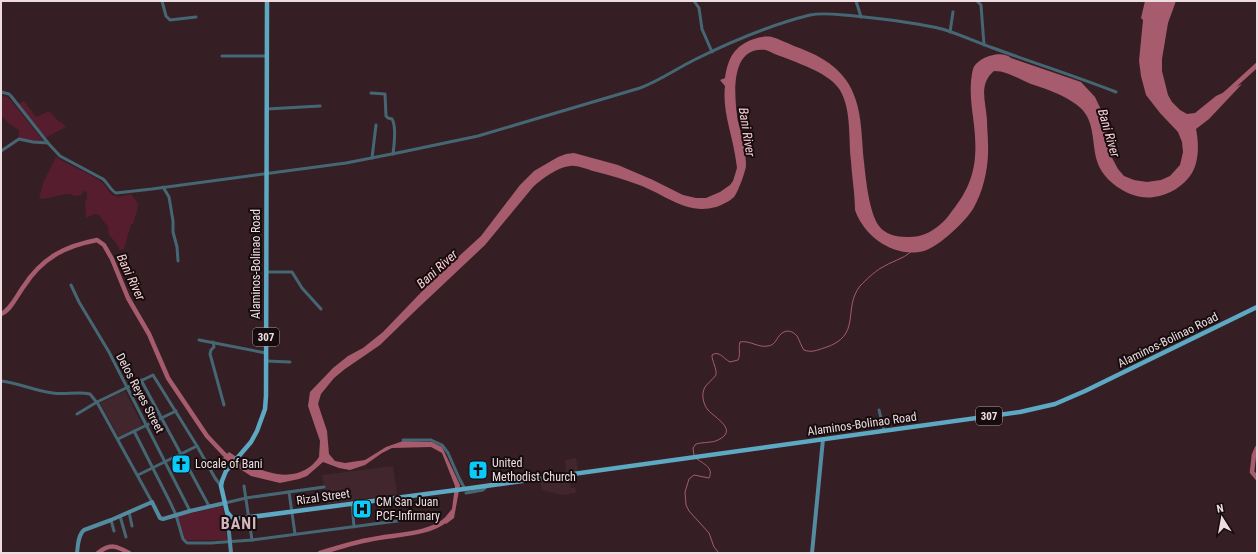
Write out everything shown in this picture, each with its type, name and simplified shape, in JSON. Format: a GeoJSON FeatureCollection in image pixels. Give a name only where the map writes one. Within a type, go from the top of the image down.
{"type":"FeatureCollection","features":[{"type":"Feature","properties":{"kind":"main road","name":"Alaminos-Bolinao Road"},"geometry":{"type":"LineString","coordinates":[[221,486],[224,475],[251,442],[257,431],[265,409],[267,1]]}},
{"type":"Feature","properties":{"kind":"main road","name":"Alaminos-Bolinao Road"},"geometry":{"type":"LineString","coordinates":[[448,491],[465,490],[1020,412],[1055,404],[1085,391],[1257,307]]}},
{"type":"Feature","properties":{"kind":"main road"},"geometry":{"type":"LineString","coordinates":[[221,486],[227,512],[230,516],[236,519]]}},
{"type":"Feature","properties":{"kind":"main road","name":"Rizal Street"},"geometry":{"type":"LineString","coordinates":[[236,519],[448,491]]}},
{"type":"Feature","properties":{"kind":"street"},"geometry":{"type":"LineString","coordinates":[[162,1],[166,16],[170,20],[196,17]]}},
{"type":"Feature","properties":{"kind":"street"},"geometry":{"type":"LineString","coordinates":[[694,1],[699,8],[702,29],[712,52]]}},
{"type":"Feature","properties":{"kind":"street"},"geometry":{"type":"LineString","coordinates":[[856,1],[862,17]]}},
{"type":"Feature","properties":{"kind":"street"},"geometry":{"type":"LineString","coordinates":[[977,1],[981,5],[984,45]]}},
{"type":"Feature","properties":{"kind":"street"},"geometry":{"type":"LineString","coordinates":[[950,32],[953,12]]}},
{"type":"Feature","properties":{"kind":"street"},"geometry":{"type":"LineString","coordinates":[[1,92],[11,96],[60,156],[103,179],[113,192],[116,193],[346,163],[472,137],[640,88],[744,37],[811,15],[823,14],[908,22],[950,32],[1116,92]]}},
{"type":"Feature","properties":{"kind":"street"},"geometry":{"type":"LineString","coordinates":[[222,56],[267,56]]}},
{"type":"Feature","properties":{"kind":"street"},"geometry":{"type":"LineString","coordinates":[[371,93],[385,94],[386,116],[392,119],[394,123],[395,146],[393,154]]}},
{"type":"Feature","properties":{"kind":"street"},"geometry":{"type":"LineString","coordinates":[[267,109],[320,106]]}},
{"type":"Feature","properties":{"kind":"street"},"geometry":{"type":"LineString","coordinates":[[372,158],[376,125]]}},
{"type":"Feature","properties":{"kind":"street"},"geometry":{"type":"LineString","coordinates":[[1,151],[19,139],[48,143]]}},
{"type":"Feature","properties":{"kind":"street"},"geometry":{"type":"LineString","coordinates":[[163,187],[169,197],[173,221],[173,236],[177,246],[178,261]]}},
{"type":"Feature","properties":{"kind":"street"},"geometry":{"type":"LineString","coordinates":[[266,272],[292,272],[302,288],[322,309]]}},
{"type":"Feature","properties":{"kind":"street","name":"Delos Reyes Street"},"geometry":{"type":"LineString","coordinates":[[71,285],[79,302],[109,352],[126,388],[166,461],[190,511]]}},
{"type":"Feature","properties":{"kind":"street"},"geometry":{"type":"LineString","coordinates":[[199,340],[266,353]]}},
{"type":"Feature","properties":{"kind":"street"},"geometry":{"type":"LineString","coordinates":[[213,342],[214,347],[210,354],[224,405]]}},
{"type":"Feature","properties":{"kind":"street"},"geometry":{"type":"LineString","coordinates":[[266,360],[290,362]]}},
{"type":"Feature","properties":{"kind":"street"},"geometry":{"type":"LineString","coordinates":[[77,414],[97,402],[153,375],[221,486]]}},
{"type":"Feature","properties":{"kind":"street"},"geometry":{"type":"LineString","coordinates":[[141,380],[209,506]]}},
{"type":"Feature","properties":{"kind":"street"},"geometry":{"type":"LineString","coordinates":[[1,381],[53,393],[90,394],[97,402],[161,519],[246,498],[324,487]]}},
{"type":"Feature","properties":{"kind":"street"},"geometry":{"type":"LineString","coordinates":[[879,410],[884,431]]}},
{"type":"Feature","properties":{"kind":"street"},"geometry":{"type":"LineString","coordinates":[[118,439],[176,411]]}},
{"type":"Feature","properties":{"kind":"street"},"geometry":{"type":"LineString","coordinates":[[134,431],[176,515],[185,542],[197,544],[252,540],[412,519]]}},
{"type":"Feature","properties":{"kind":"street"},"geometry":{"type":"LineString","coordinates":[[812,553],[823,439]]}},
{"type":"Feature","properties":{"kind":"street"},"geometry":{"type":"LineString","coordinates":[[404,440],[431,440],[442,445],[448,453],[465,490]]}},
{"type":"Feature","properties":{"kind":"street"},"geometry":{"type":"LineString","coordinates":[[138,475],[197,446]]}},
{"type":"Feature","properties":{"kind":"street"},"geometry":{"type":"LineString","coordinates":[[244,486],[252,540]]}},
{"type":"Feature","properties":{"kind":"street"},"geometry":{"type":"LineString","coordinates":[[289,492],[295,534]]}},
{"type":"Feature","properties":{"kind":"street"},"geometry":{"type":"LineString","coordinates":[[77,553],[81,532],[152,502]]}},
{"type":"Feature","properties":{"kind":"street"},"geometry":{"type":"LineString","coordinates":[[352,503],[354,527]]}},
{"type":"Feature","properties":{"kind":"street"},"geometry":{"type":"LineString","coordinates":[[129,512],[132,526]]}},
{"type":"Feature","properties":{"kind":"street"},"geometry":{"type":"LineString","coordinates":[[227,512],[231,553]]}},
{"type":"Feature","properties":{"kind":"street"},"geometry":{"type":"LineString","coordinates":[[120,516],[126,537]]}},
{"type":"Feature","properties":{"kind":"street"},"geometry":{"type":"LineString","coordinates":[[228,524],[236,519]]}},
{"type":"Feature","properties":{"kind":"street"},"geometry":{"type":"LineString","coordinates":[[111,520],[114,530]]}},
{"type":"Feature","properties":{"kind":"shaded area"},"geometry":{"type":"Polygon","coordinates":[[[1145,1],[1176,1],[1168,23],[1162,59],[1162,71],[1168,95],[1172,102],[1180,110],[1187,114],[1195,113],[1216,96],[1242,84],[1209,119],[1196,129],[1198,152],[1196,163],[1189,178],[1171,192],[1154,197],[1137,196],[1128,193],[1112,183],[1100,169],[1095,153],[1090,124],[1083,111],[1077,105],[1067,98],[1043,88],[1008,74],[994,71],[989,76],[984,88],[988,141],[987,169],[977,202],[969,215],[957,228],[933,247],[919,252],[899,251],[880,242],[872,236],[859,219],[855,210],[847,108],[839,89],[833,82],[810,68],[766,50],[755,50],[746,55],[737,72],[735,94],[737,120],[745,150],[746,166],[734,197],[726,203],[716,207],[706,209],[686,207],[636,184],[582,167],[570,166],[555,171],[533,187],[485,245],[380,345],[334,378],[321,394],[318,404],[327,431],[329,454],[335,461],[345,463],[365,460],[386,447],[403,441],[432,442],[442,447],[460,485],[454,518],[446,524],[442,521],[452,509],[455,486],[442,453],[431,447],[392,448],[365,465],[350,470],[339,468],[323,462],[307,476],[280,483],[251,476],[223,458],[229,452],[256,468],[267,472],[288,475],[298,473],[312,465],[319,457],[320,441],[308,406],[310,392],[333,368],[348,356],[363,348],[383,332],[432,281],[481,236],[520,185],[534,171],[558,157],[574,153],[618,165],[683,195],[696,198],[706,198],[720,192],[730,185],[733,181],[737,168],[735,152],[726,115],[724,96],[725,86],[720,80],[725,78],[730,59],[737,49],[741,45],[756,38],[772,37],[809,52],[836,68],[846,80],[852,89],[858,109],[870,204],[879,226],[887,233],[892,235],[914,237],[924,235],[929,232],[946,219],[967,189],[974,167],[975,155],[975,131],[971,93],[973,69],[979,61],[996,54],[1007,55],[1011,58],[1081,82],[1095,97],[1104,116],[1110,154],[1118,169],[1124,176],[1134,180],[1147,182],[1161,180],[1170,176],[1180,165],[1183,152],[1182,142],[1178,132],[1146,95],[1141,76],[1139,61],[1143,20],[1141,18],[1145,1]]]}},
{"type":"Feature","properties":{"kind":"shaded area"},"geometry":{"type":"Polygon","coordinates":[[[1,95],[8,97],[45,143],[18,139],[19,130],[9,124],[1,115],[1,95]]]}},
{"type":"Feature","properties":{"kind":"shaded area"},"geometry":{"type":"Polygon","coordinates":[[[24,101],[36,117],[49,111],[66,127],[45,138],[18,104],[24,101]]]}},
{"type":"Feature","properties":{"kind":"shaded area"},"geometry":{"type":"Polygon","coordinates":[[[56,157],[100,181],[113,195],[118,197],[131,194],[138,203],[137,211],[133,224],[131,224],[124,249],[120,250],[109,235],[108,227],[99,215],[95,214],[86,218],[85,203],[87,192],[84,191],[81,195],[77,196],[67,194],[39,199],[43,183],[56,157]]]}},
{"type":"Feature","properties":{"kind":"shaded area"},"geometry":{"type":"Polygon","coordinates":[[[125,391],[143,426],[119,437],[100,403],[125,391]]]}},
{"type":"Feature","properties":{"kind":"shaded area"},"geometry":{"type":"Polygon","coordinates":[[[576,458],[578,471],[566,472],[565,460],[576,458]]]}},
{"type":"Feature","properties":{"kind":"shaded area"},"geometry":{"type":"Polygon","coordinates":[[[393,466],[397,494],[327,504],[322,475],[393,466]]]}},
{"type":"Feature","properties":{"kind":"shaded area"},"geometry":{"type":"Polygon","coordinates":[[[569,477],[571,488],[575,487],[576,493],[562,495],[542,490],[540,481],[569,477]]]}},
{"type":"Feature","properties":{"kind":"shaded area"},"geometry":{"type":"Polygon","coordinates":[[[223,506],[227,540],[185,540],[178,516],[223,506]]]}},
{"type":"Feature","properties":{"kind":"waterway"},"geometry":{"type":"LineString","coordinates":[[1224,95],[1257,65]]}},
{"type":"Feature","properties":{"kind":"waterway","name":"Bani River"},"geometry":{"type":"LineString","coordinates":[[1,314],[11,306],[31,276],[47,261],[65,250],[97,240],[104,245],[112,259],[128,298],[149,334],[168,378],[207,436],[230,459]]}},
{"type":"Feature","properties":{"kind":"waterway"},"geometry":{"type":"LineString","coordinates":[[694,455],[693,448],[696,444],[716,441],[724,436],[726,432],[724,424],[706,408],[703,399],[705,387],[716,375],[712,355],[719,354],[730,362],[738,360],[740,342],[768,346],[774,343],[783,332],[787,331],[795,334],[804,350],[807,351],[817,350],[836,343],[844,336],[848,329],[852,304],[860,286],[878,270],[911,252]]}},
{"type":"Feature","properties":{"kind":"waterway"},"geometry":{"type":"LineString","coordinates":[[1257,448],[1254,455],[1252,472],[1257,478]]}},
{"type":"Feature","properties":{"kind":"waterway"},"geometry":{"type":"LineString","coordinates":[[697,459],[708,467],[710,475],[709,478],[694,475],[689,479],[685,492],[686,505],[689,511],[709,533],[714,547],[719,553]]}},
{"type":"Feature","properties":{"kind":"waterway"},"geometry":{"type":"LineString","coordinates":[[320,553],[362,541],[420,532],[439,525],[447,519]]}},
{"type":"Feature","properties":{"kind":"waterway"},"geometry":{"type":"LineString","coordinates":[[98,553],[110,547],[117,547],[129,553]]}},
{"type":"Feature","properties":{"kind":"place","name":"Locale of Bani"},"geometry":{"type":"Point","coordinates":[181,464]}},
{"type":"Feature","properties":{"kind":"place","name":"United Methodist Church"},"geometry":{"type":"Point","coordinates":[478,470]}},
{"type":"Feature","properties":{"kind":"place","name":"CM San Juan PCF-Infirmary"},"geometry":{"type":"Point","coordinates":[362,509]}},
{"type":"Feature","properties":{"kind":"district","name":"BANI"},"geometry":{"type":"Point","coordinates":[239,523]}}]}
